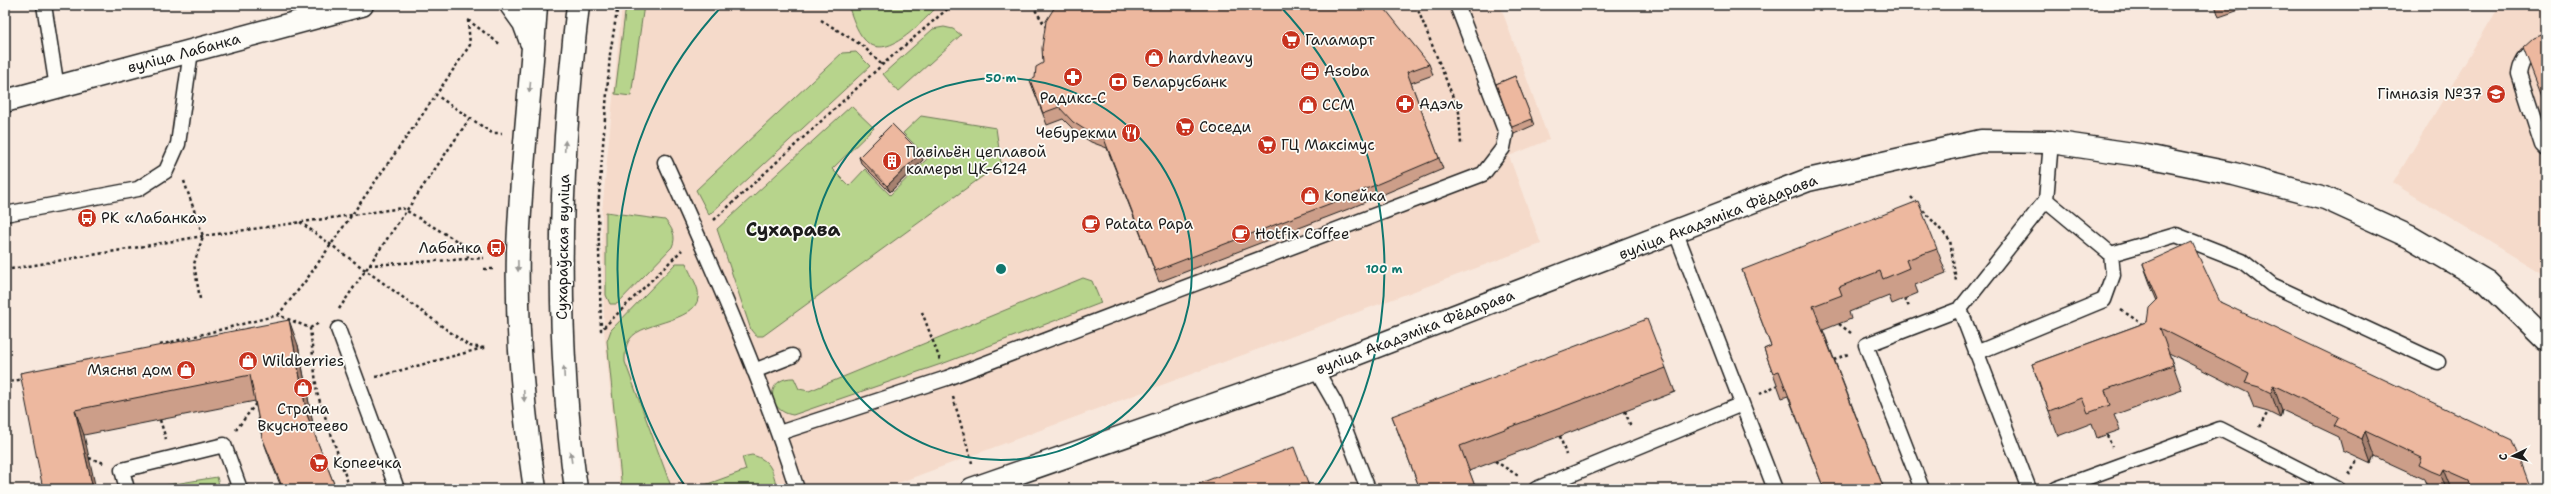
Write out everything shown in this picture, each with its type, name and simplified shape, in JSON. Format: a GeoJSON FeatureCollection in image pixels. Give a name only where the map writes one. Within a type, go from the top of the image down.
{"type":"FeatureCollection","features":[{"type":"Feature","properties":{"kind":"street","name":"вуліца Лабанка"},"geometry":{"type":"LineString","coordinates":[[5,101],[362,5]]}},
{"type":"Feature","properties":{"kind":"street"},"geometry":{"type":"LineString","coordinates":[[511,5],[524,23],[533,48]]}},
{"type":"Feature","properties":{"kind":"street"},"geometry":{"type":"LineString","coordinates":[[534,489],[525,427],[519,320],[518,251],[536,5]]}},
{"type":"Feature","properties":{"kind":"street","name":"Сухараўская вуліца"},"geometry":{"type":"LineString","coordinates":[[576,489],[567,425],[560,318],[561,227],[566,133],[578,5]]}},
{"type":"Feature","properties":{"kind":"street","name":"вуліца Акадэміка Фёдарава"},"geometry":{"type":"LineString","coordinates":[[978,488],[1316,370],[1676,233],[1808,180],[1981,141],[2051,142],[2146,156],[2234,174],[2325,198],[2410,238],[2487,282],[2546,340]]}},
{"type":"Feature","properties":{"kind":"lane"},"geometry":{"type":"LineString","coordinates":[[44,5],[57,88]]}},
{"type":"Feature","properties":{"kind":"lane"},"geometry":{"type":"LineString","coordinates":[[779,434],[947,378],[1483,174],[1503,148],[1506,133],[1457,5]]}},
{"type":"Feature","properties":{"kind":"lane"},"geometry":{"type":"LineString","coordinates":[[2546,45],[2530,52],[2521,62],[2519,74],[2542,145],[2546,149]]}},
{"type":"Feature","properties":{"kind":"lane"},"geometry":{"type":"LineString","coordinates":[[5,214],[138,189],[166,171],[178,144],[191,51]]}},
{"type":"Feature","properties":{"kind":"lane"},"geometry":{"type":"LineString","coordinates":[[1922,489],[1866,346],[1960,309],[2046,200],[2051,142]]}},
{"type":"Feature","properties":{"kind":"lane"},"geometry":{"type":"LineString","coordinates":[[665,162],[754,371],[779,434],[797,489]]}},
{"type":"Feature","properties":{"kind":"lane"},"geometry":{"type":"LineString","coordinates":[[1976,353],[2104,300],[2113,275],[2111,254],[2046,200]]}},
{"type":"Feature","properties":{"kind":"lane"},"geometry":{"type":"LineString","coordinates":[[1676,233],[1775,489]]}},
{"type":"Feature","properties":{"kind":"lane"},"geometry":{"type":"LineString","coordinates":[[2111,254],[2176,235],[2242,261],[2272,285],[2438,362]]}},
{"type":"Feature","properties":{"kind":"lane"},"geometry":{"type":"LineString","coordinates":[[1960,309],[2029,489]]}},
{"type":"Feature","properties":{"kind":"lane"},"geometry":{"type":"LineString","coordinates":[[338,330],[356,382],[397,489]]}},
{"type":"Feature","properties":{"kind":"lane"},"geometry":{"type":"LineString","coordinates":[[754,371],[792,356]]}},
{"type":"Feature","properties":{"kind":"lane"},"geometry":{"type":"LineString","coordinates":[[1316,370],[1336,403],[1368,489]]}},
{"type":"Feature","properties":{"kind":"lane"},"geometry":{"type":"LineString","coordinates":[[1536,488],[1742,404]]}},
{"type":"Feature","properties":{"kind":"lane"},"geometry":{"type":"LineString","coordinates":[[2056,489],[2220,429],[2338,489]]}},
{"type":"Feature","properties":{"kind":"lane"},"geometry":{"type":"LineString","coordinates":[[127,489],[122,470],[224,445],[240,489]]}},
{"type":"Feature","properties":{"kind":"path"},"geometry":{"type":"LineString","coordinates":[[216,5],[222,5]]}},
{"type":"Feature","properties":{"kind":"path"},"geometry":{"type":"LineString","coordinates":[[618,5],[610,54],[598,209],[601,330],[697,235],[882,65],[952,5]]}},
{"type":"Feature","properties":{"kind":"path"},"geometry":{"type":"LineString","coordinates":[[1032,5],[1050,33]]}},
{"type":"Feature","properties":{"kind":"path"},"geometry":{"type":"LineString","coordinates":[[1416,5],[1459,112],[1461,144]]}},
{"type":"Feature","properties":{"kind":"path"},"geometry":{"type":"LineString","coordinates":[[159,346],[278,315],[304,283],[470,45],[468,20],[501,45]]}},
{"type":"Feature","properties":{"kind":"path"},"geometry":{"type":"LineString","coordinates":[[821,20],[863,46],[882,65]]}},
{"type":"Feature","properties":{"kind":"path"},"geometry":{"type":"LineString","coordinates":[[5,34],[8,47]]}},
{"type":"Feature","properties":{"kind":"path"},"geometry":{"type":"LineString","coordinates":[[436,95],[492,133],[502,133]]}},
{"type":"Feature","properties":{"kind":"path"},"geometry":{"type":"LineString","coordinates":[[337,312],[470,118]]}},
{"type":"Feature","properties":{"kind":"path"},"geometry":{"type":"LineString","coordinates":[[175,152],[203,236],[194,264],[200,299]]}},
{"type":"Feature","properties":{"kind":"path"},"geometry":{"type":"LineString","coordinates":[[1911,198],[1950,240],[1960,309]]}},
{"type":"Feature","properties":{"kind":"path"},"geometry":{"type":"LineString","coordinates":[[5,270],[203,236],[402,208],[467,247],[468,260]]}},
{"type":"Feature","properties":{"kind":"path"},"geometry":{"type":"LineString","coordinates":[[300,222],[469,346],[485,348],[356,382]]}},
{"type":"Feature","properties":{"kind":"path"},"geometry":{"type":"LineString","coordinates":[[369,265],[484,258]]}},
{"type":"Feature","properties":{"kind":"path"},"geometry":{"type":"LineString","coordinates":[[484,269],[495,269]]}},
{"type":"Feature","properties":{"kind":"path"},"geometry":{"type":"LineString","coordinates":[[2104,300],[2151,329]]}},
{"type":"Feature","properties":{"kind":"path"},"geometry":{"type":"LineString","coordinates":[[278,315],[310,328]]}},
{"type":"Feature","properties":{"kind":"path"},"geometry":{"type":"LineString","coordinates":[[310,328],[324,320]]}},
{"type":"Feature","properties":{"kind":"path"},"geometry":{"type":"LineString","coordinates":[[310,328],[317,393],[350,489]]}},
{"type":"Feature","properties":{"kind":"path"},"geometry":{"type":"LineString","coordinates":[[5,383],[28,378]]}},
{"type":"Feature","properties":{"kind":"path"},"geometry":{"type":"LineString","coordinates":[[224,445],[259,400]]}},
{"type":"Feature","properties":{"kind":"path"},"geometry":{"type":"LineString","coordinates":[[1495,461],[1536,488]]}},
{"type":"Feature","properties":{"kind":"shaded area"},"geometry":{"type":"Polygon","coordinates":[[[622,5],[1500,5],[1549,140],[1509,156],[1541,244],[882,489],[620,489],[604,330],[602,212],[622,5]]]}},
{"type":"Feature","properties":{"kind":"shaded area","name":"Гімназія №37"},"geometry":{"type":"Polygon","coordinates":[[[2500,5],[2546,5],[2546,276],[2393,183],[2500,5]]]}},
{"type":"Feature","properties":{"kind":"green space"},"geometry":{"type":"Polygon","coordinates":[[[626,5],[644,5],[631,96],[615,94],[626,5]]]}},
{"type":"Feature","properties":{"kind":"green space"},"geometry":{"type":"Polygon","coordinates":[[[848,5],[939,5],[904,37],[893,44],[883,47],[873,46],[864,39],[856,27],[848,5]]]}},
{"type":"Feature","properties":{"kind":"green space"},"geometry":{"type":"Polygon","coordinates":[[[944,27],[953,29],[961,35],[898,92],[883,74],[933,29],[944,27]]]}},
{"type":"Feature","properties":{"kind":"green space"},"geometry":{"type":"Polygon","coordinates":[[[856,52],[870,66],[709,215],[696,190],[842,53],[856,52]]]}},
{"type":"Feature","properties":{"kind":"green space"},"geometry":{"type":"Polygon","coordinates":[[[851,106],[874,128],[832,169],[849,186],[865,169],[890,195],[928,158],[903,133],[921,116],[996,128],[1001,163],[763,336],[756,336],[751,330],[717,229],[851,106]]]}},
{"type":"Feature","properties":{"kind":"green space"},"geometry":{"type":"Polygon","coordinates":[[[606,212],[665,220],[672,229],[674,236],[672,247],[617,304],[610,304],[606,295],[606,212]]]}},
{"type":"Feature","properties":{"kind":"green space"},"geometry":{"type":"Polygon","coordinates":[[[676,263],[686,263],[698,291],[697,301],[692,309],[682,315],[637,333],[627,344],[625,359],[672,489],[622,489],[607,341],[611,330],[676,263]]]}},
{"type":"Feature","properties":{"kind":"green space"},"geometry":{"type":"Polygon","coordinates":[[[1083,278],[1092,281],[1101,303],[947,362],[793,415],[784,412],[774,401],[772,395],[774,388],[778,383],[785,379],[794,378],[799,389],[809,391],[1083,278]]]}},
{"type":"Feature","properties":{"kind":"green space"},"geometry":{"type":"Polygon","coordinates":[[[752,455],[763,460],[770,467],[777,489],[694,489],[746,470],[742,457],[752,455]]]}},
{"type":"Feature","properties":{"kind":"green space"},"geometry":{"type":"Polygon","coordinates":[[[217,477],[220,489],[156,487],[217,477]]]}},
{"type":"Feature","properties":{"kind":"building","name":"ГЦ Максімус"},"geometry":{"type":"Polygon","coordinates":[[[1056,5],[1382,5],[1429,64],[1407,72],[1439,158],[1347,197],[1155,271],[1103,136],[1087,131],[1073,122],[1059,107],[1043,113],[1030,80],[1035,78],[1036,67],[1043,63],[1042,48],[1046,21],[1056,5]]]}},
{"type":"Feature","properties":{"kind":"building"},"geometry":{"type":"Polygon","coordinates":[[[2546,33],[2546,107],[2523,47],[2533,38],[2546,33]]]}},
{"type":"Feature","properties":{"kind":"building"},"geometry":{"type":"Polygon","coordinates":[[[1515,76],[1532,119],[1512,127],[1496,84],[1515,76]]]}},
{"type":"Feature","properties":{"kind":"building","name":"Павільён цеплавой камеры ЦК-6124"},"geometry":{"type":"Polygon","coordinates":[[[892,124],[921,153],[887,186],[859,157],[892,124]]]}},
{"type":"Feature","properties":{"kind":"building"},"geometry":{"type":"Polygon","coordinates":[[[1918,201],[1937,249],[1906,260],[1909,268],[1883,279],[1880,271],[1839,287],[1842,295],[1813,306],[1884,489],[1824,489],[1779,371],[1773,373],[1764,349],[1771,346],[1742,270],[1918,201]]]}},
{"type":"Feature","properties":{"kind":"building"},"geometry":{"type":"Polygon","coordinates":[[[2192,242],[2220,302],[2512,440],[2530,489],[2472,489],[2469,480],[2444,469],[2441,475],[2431,471],[2419,465],[2422,458],[2365,431],[2362,439],[2334,426],[2339,417],[2273,385],[2271,393],[2259,387],[2245,383],[2249,373],[2160,328],[2173,365],[2105,390],[2110,405],[2088,413],[2082,398],[2049,411],[2032,364],[2147,322],[2149,308],[2158,299],[2143,264],[2192,242]]]}},
{"type":"Feature","properties":{"kind":"building"},"geometry":{"type":"Polygon","coordinates":[[[1647,319],[1666,368],[1460,446],[1476,489],[1420,489],[1392,416],[1647,319]]]}},
{"type":"Feature","properties":{"kind":"building"},"geometry":{"type":"Polygon","coordinates":[[[289,320],[307,415],[336,489],[283,489],[262,437],[250,375],[75,410],[93,489],[43,489],[20,373],[289,320]]]}},
{"type":"Feature","properties":{"kind":"building"},"geometry":{"type":"Polygon","coordinates":[[[1294,447],[1310,489],[1185,489],[1294,447]]]}},
{"type":"Feature","properties":{"kind":"place","name":"Галамарт"},"geometry":{"type":"Point","coordinates":[1291,40]}},
{"type":"Feature","properties":{"kind":"place","name":"hardvheavy"},"geometry":{"type":"Point","coordinates":[1154,58]}},
{"type":"Feature","properties":{"kind":"place","name":"Asoba"},"geometry":{"type":"Point","coordinates":[1310,71]}},
{"type":"Feature","properties":{"kind":"place","name":"Радикс-С"},"geometry":{"type":"Point","coordinates":[1073,77]}},
{"type":"Feature","properties":{"kind":"place","name":"Беларусбанк"},"geometry":{"type":"Point","coordinates":[1118,82]}},
{"type":"Feature","properties":{"kind":"place","name":"Гімназія №37"},"geometry":{"type":"Point","coordinates":[2496,94]}},
{"type":"Feature","properties":{"kind":"place","name":"Адэль"},"geometry":{"type":"Point","coordinates":[1405,104]}},
{"type":"Feature","properties":{"kind":"place","name":"ССМ"},"geometry":{"type":"Point","coordinates":[1308,105]}},
{"type":"Feature","properties":{"kind":"place","name":"Соседи"},"geometry":{"type":"Point","coordinates":[1185,127]}},
{"type":"Feature","properties":{"kind":"place","name":"Чебурекми"},"geometry":{"type":"Point","coordinates":[1131,133]}},
{"type":"Feature","properties":{"kind":"place","name":"ГЦ Максімус"},"geometry":{"type":"Point","coordinates":[1267,145]}},
{"type":"Feature","properties":{"kind":"place","name":"Павільён цеплавой камеры ЦК-6124"},"geometry":{"type":"Point","coordinates":[892,161]}},
{"type":"Feature","properties":{"kind":"place","name":"Копейка"},"geometry":{"type":"Point","coordinates":[1310,196]}},
{"type":"Feature","properties":{"kind":"place","name":"РК «Лабанка»"},"geometry":{"type":"Point","coordinates":[87,218]}},
{"type":"Feature","properties":{"kind":"place","name":"Patata Papa"},"geometry":{"type":"Point","coordinates":[1091,224]}},
{"type":"Feature","properties":{"kind":"place","name":"Hotfix Coffee"},"geometry":{"type":"Point","coordinates":[1241,234]}},
{"type":"Feature","properties":{"kind":"place","name":"Лабанка"},"geometry":{"type":"Point","coordinates":[496,248]}},
{"type":"Feature","properties":{"kind":"place","name":"Wildberries"},"geometry":{"type":"Point","coordinates":[248,361]}},
{"type":"Feature","properties":{"kind":"place","name":"Мясны дом"},"geometry":{"type":"Point","coordinates":[186,370]}},
{"type":"Feature","properties":{"kind":"place","name":"Страна Вкуснотеево"},"geometry":{"type":"Point","coordinates":[303,388]}},
{"type":"Feature","properties":{"kind":"place","name":"Копеечка"},"geometry":{"type":"Point","coordinates":[319,463]}},
{"type":"Feature","properties":{"kind":"district","name":"Сухарава"},"geometry":{"type":"Point","coordinates":[793,229]}}]}
